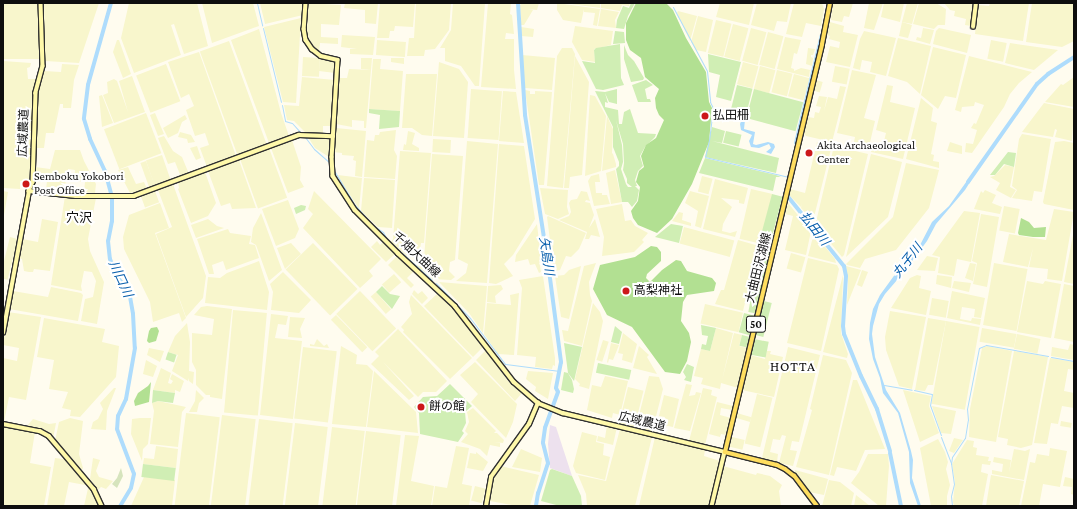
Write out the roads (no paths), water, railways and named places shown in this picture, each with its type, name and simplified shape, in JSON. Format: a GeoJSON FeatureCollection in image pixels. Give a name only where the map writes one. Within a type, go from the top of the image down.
{"type":"FeatureCollection","features":[{"type":"Feature","properties":{"kind":"main road","name":"大曲田沢湖線"},"geometry":{"type":"LineString","coordinates":[[725,452],[828,21],[830,3]]}},
{"type":"Feature","properties":{"kind":"main road"},"geometry":{"type":"LineString","coordinates":[[725,452],[777,465],[785,469],[800,483],[817,506]]}},
{"type":"Feature","properties":{"kind":"street","name":"広域農道"},"geometry":{"type":"LineString","coordinates":[[3,333],[29,191],[33,182],[36,93],[43,66],[41,3]]}},
{"type":"Feature","properties":{"kind":"street","name":"千畑大曲線"},"geometry":{"type":"LineString","coordinates":[[306,3],[304,29],[306,40],[312,49],[321,56],[338,60],[332,157],[333,176],[355,210],[398,253],[456,306],[514,382],[538,403]]}},
{"type":"Feature","properties":{"kind":"street"},"geometry":{"type":"LineString","coordinates":[[973,27],[976,3]]}},
{"type":"Feature","properties":{"kind":"street"},"geometry":{"type":"LineString","coordinates":[[29,191],[70,195],[124,196],[141,194],[299,135],[306,134],[333,136]]}},
{"type":"Feature","properties":{"kind":"street","name":"広域農道"},"geometry":{"type":"LineString","coordinates":[[538,403],[554,411],[725,452]]}},
{"type":"Feature","properties":{"kind":"street"},"geometry":{"type":"LineString","coordinates":[[486,506],[491,476],[529,424],[538,403]]}},
{"type":"Feature","properties":{"kind":"street"},"geometry":{"type":"LineString","coordinates":[[3,424],[40,431],[49,436],[88,480],[102,506]]}},
{"type":"Feature","properties":{"kind":"street"},"geometry":{"type":"LineString","coordinates":[[712,506],[725,452]]}},
{"type":"Feature","properties":{"kind":"water"},"geometry":{"type":"Polygon","coordinates":[[[742,119],[745,120],[744,129],[755,132],[753,144],[756,145],[768,142],[774,144],[775,147],[771,154],[766,152],[771,148],[769,144],[759,148],[751,147],[749,141],[752,135],[741,130],[740,124],[742,119]]]}},
{"type":"Feature","properties":{"kind":"water"},"geometry":{"type":"Polygon","coordinates":[[[969,178],[972,179],[965,190],[936,224],[927,241],[904,272],[885,294],[879,304],[873,326],[872,334],[875,357],[886,390],[900,413],[911,451],[913,460],[912,478],[921,506],[918,506],[910,483],[909,452],[898,413],[883,393],[880,378],[873,359],[869,339],[870,323],[873,309],[880,295],[896,273],[919,247],[932,222],[949,206],[969,178]]]}},
{"type":"Feature","properties":{"kind":"waterway","name":"川口川"},"geometry":{"type":"LineString","coordinates":[[111,3],[88,85],[84,119],[90,139],[105,171],[112,197],[112,221],[108,241],[110,259],[117,277],[129,291],[133,314],[135,348],[126,399],[118,416],[117,429],[134,474],[131,488],[120,506]]}},
{"type":"Feature","properties":{"kind":"waterway"},"geometry":{"type":"LineString","coordinates":[[257,3],[262,25]]}},
{"type":"Feature","properties":{"kind":"waterway","name":"矢島川"},"geometry":{"type":"LineString","coordinates":[[518,3],[525,115],[548,263],[561,362],[556,388],[558,392],[545,428],[543,443],[548,463],[538,493],[536,506]]}},
{"type":"Feature","properties":{"kind":"waterway"},"geometry":{"type":"LineString","coordinates":[[673,7],[707,71],[710,102],[713,108],[709,140],[705,157],[789,177]]}},
{"type":"Feature","properties":{"kind":"waterway"},"geometry":{"type":"LineString","coordinates":[[263,28],[281,102]]}},
{"type":"Feature","properties":{"kind":"waterway","name":"払田川"},"geometry":{"type":"LineString","coordinates":[[796,143],[822,35]]}},
{"type":"Feature","properties":{"kind":"waterway","name":"丸子川"},"geometry":{"type":"LineString","coordinates":[[968,182],[1037,84],[1048,74],[1074,57]]}},
{"type":"Feature","properties":{"kind":"waterway"},"geometry":{"type":"LineString","coordinates":[[282,105],[285,121],[292,123],[301,133]]}},
{"type":"Feature","properties":{"kind":"waterway"},"geometry":{"type":"LineString","coordinates":[[305,137],[314,149],[330,163],[331,171]]}},
{"type":"Feature","properties":{"kind":"waterway"},"geometry":{"type":"LineString","coordinates":[[335,172],[355,205],[374,226],[383,232],[388,241]]}},
{"type":"Feature","properties":{"kind":"waterway","name":"払田川"},"geometry":{"type":"LineString","coordinates":[[785,193],[844,266],[846,276],[843,326],[844,334],[861,376],[877,409],[890,451]]}},
{"type":"Feature","properties":{"kind":"waterway"},"geometry":{"type":"LineString","coordinates":[[391,243],[432,280]]}},
{"type":"Feature","properties":{"kind":"waterway"},"geometry":{"type":"LineString","coordinates":[[436,283],[470,318],[505,364],[560,371]]}},
{"type":"Feature","properties":{"kind":"waterway"},"geometry":{"type":"LineString","coordinates":[[951,464],[952,457],[965,438],[968,420],[967,409],[979,348],[986,345],[1048,356]]}},
{"type":"Feature","properties":{"kind":"waterway"},"geometry":{"type":"LineString","coordinates":[[1051,357],[1074,361]]}},
{"type":"Feature","properties":{"kind":"waterway"},"geometry":{"type":"LineString","coordinates":[[884,385],[912,390]]}},
{"type":"Feature","properties":{"kind":"waterway"},"geometry":{"type":"LineString","coordinates":[[914,390],[932,394],[930,405],[941,435]]}},
{"type":"Feature","properties":{"kind":"waterway"},"geometry":{"type":"LineString","coordinates":[[941,437],[951,463],[954,484],[951,496],[952,506]]}},
{"type":"Feature","properties":{"kind":"waterway","name":"払田川"},"geometry":{"type":"LineString","coordinates":[[890,453],[901,506]]}},
{"type":"Feature","properties":{"kind":"place","name":"払田柵"},"geometry":{"type":"Point","coordinates":[705,116]}},
{"type":"Feature","properties":{"kind":"place","name":"Akita Archaeological Center"},"geometry":{"type":"Point","coordinates":[809,153]}},
{"type":"Feature","properties":{"kind":"place","name":"Semboku Yokobori Post Office"},"geometry":{"type":"Point","coordinates":[26,184]}},
{"type":"Feature","properties":{"kind":"place","name":"高梨神社"},"geometry":{"type":"Point","coordinates":[626,291]}},
{"type":"Feature","properties":{"kind":"place","name":"餅の館"},"geometry":{"type":"Point","coordinates":[421,407]}},
{"type":"Feature","properties":{"kind":"district","name":"穴沢"},"geometry":{"type":"Point","coordinates":[79,218]}},
{"type":"Feature","properties":{"kind":"district","name":"HOTTA"},"geometry":{"type":"Point","coordinates":[793,366]}}]}
